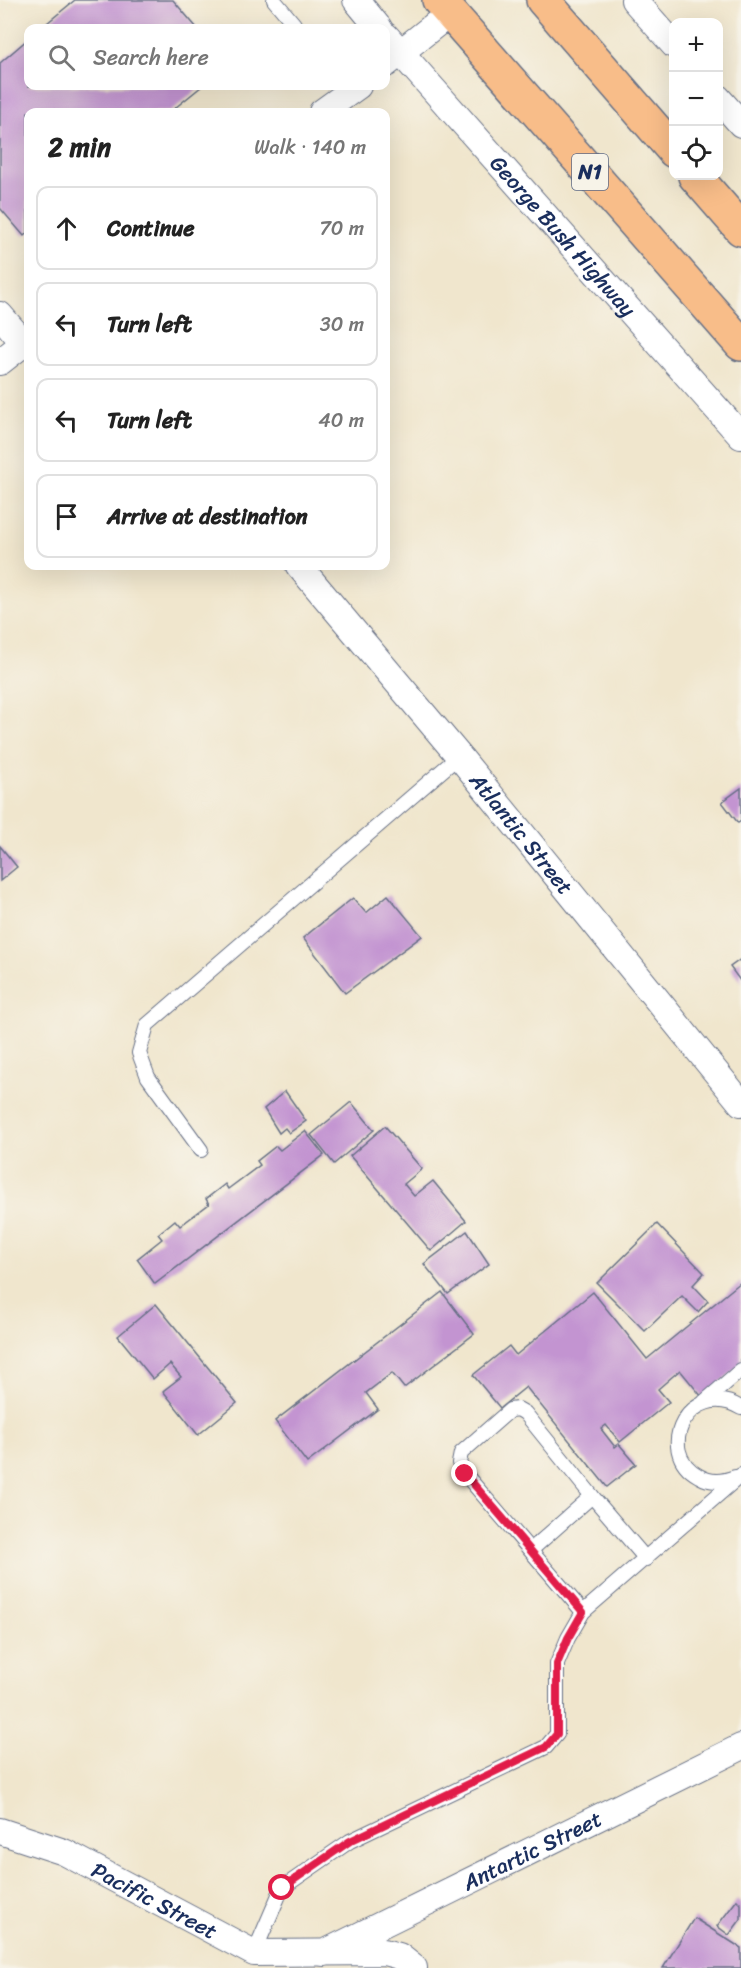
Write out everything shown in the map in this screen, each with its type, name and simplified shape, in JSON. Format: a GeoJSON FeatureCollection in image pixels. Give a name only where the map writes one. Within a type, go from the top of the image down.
{"type":"FeatureCollection","features":[{"type":"Feature","properties":{"kind":"highway"},"geometry":{"type":"LineString","coordinates":[[543,0],[669,145]]}},
{"type":"Feature","properties":{"kind":"highway","name":"N1"},"geometry":{"type":"LineString","coordinates":[[444,7],[741,344]]}},
{"type":"Feature","properties":{"kind":"highway"},"geometry":{"type":"LineString","coordinates":[[698,180],[741,229]]}},
{"type":"Feature","properties":{"kind":"street"},"geometry":{"type":"LineString","coordinates":[[356,0],[376,24]]}},
{"type":"Feature","properties":{"kind":"street"},"geometry":{"type":"LineString","coordinates":[[634,0],[669,39]]}},
{"type":"Feature","properties":{"kind":"street"},"geometry":{"type":"LineString","coordinates":[[390,52],[444,7]]}},
{"type":"Feature","properties":{"kind":"street","name":"George Bush Highway"},"geometry":{"type":"LineString","coordinates":[[390,52],[741,436]]}},
{"type":"Feature","properties":{"kind":"street"},"geometry":{"type":"LineString","coordinates":[[328,108],[352,90]]}},
{"type":"Feature","properties":{"kind":"street"},"geometry":{"type":"LineString","coordinates":[[723,104],[741,124]]}},
{"type":"Feature","properties":{"kind":"street"},"geometry":{"type":"LineString","coordinates":[[0,315],[24,340]]}},
{"type":"Feature","properties":{"kind":"street"},"geometry":{"type":"LineString","coordinates":[[0,362],[24,344]]}},
{"type":"Feature","properties":{"kind":"street","name":"Atlantic Street"},"geometry":{"type":"LineString","coordinates":[[302,570],[459,756],[741,1103]]}},
{"type":"Feature","properties":{"kind":"street","name":"Antartic Street"},"geometry":{"type":"LineString","coordinates":[[324,1953],[741,1748]]}},
{"type":"Feature","properties":{"kind":"street","name":"Pacific Street"},"geometry":{"type":"LineString","coordinates":[[0,1831],[64,1852],[252,1961],[324,1953],[384,1952],[399,1956],[414,1968]]}},
{"type":"Feature","properties":{"kind":"lane"},"geometry":{"type":"LineString","coordinates":[[274,0],[294,24]]}},
{"type":"Feature","properties":{"kind":"lane"},"geometry":{"type":"LineString","coordinates":[[201,1150],[148,1077],[139,1053],[147,1025],[459,756]]}},
{"type":"Feature","properties":{"kind":"lane"},"geometry":{"type":"LineString","coordinates":[[741,1370],[703,1403],[692,1409],[684,1419],[679,1431],[678,1443],[680,1455],[687,1467],[696,1475],[721,1482],[741,1474]]}},
{"type":"Feature","properties":{"kind":"lane"},"geometry":{"type":"LineString","coordinates":[[703,1403],[715,1400],[728,1401],[741,1408]]}},
{"type":"Feature","properties":{"kind":"lane"},"geometry":{"type":"LineString","coordinates":[[583,1612],[465,1474],[459,1463],[461,1453],[510,1410],[518,1409],[525,1413],[646,1559]]}},
{"type":"Feature","properties":{"kind":"lane"},"geometry":{"type":"LineString","coordinates":[[252,1961],[282,1888],[350,1841],[546,1747],[557,1734],[557,1664],[583,1612],[741,1474]]}},
{"type":"Feature","properties":{"kind":"lane"},"geometry":{"type":"LineString","coordinates":[[531,1550],[592,1496]]}},
{"type":"Feature","properties":{"kind":"building"},"geometry":{"type":"Polygon","coordinates":[[[75,0],[173,0],[194,24],[46,24],[75,0]]]}},
{"type":"Feature","properties":{"kind":"building"},"geometry":{"type":"Polygon","coordinates":[[[24,42],[24,90],[197,90],[175,108],[24,108],[24,236],[0,208],[0,63],[24,42]]]}},
{"type":"Feature","properties":{"kind":"building"},"geometry":{"type":"Polygon","coordinates":[[[741,788],[741,821],[738,823],[722,802],[741,788]]]}},
{"type":"Feature","properties":{"kind":"building"},"geometry":{"type":"Polygon","coordinates":[[[0,846],[17,867],[0,881],[0,846]]]}},
{"type":"Feature","properties":{"kind":"building"},"geometry":{"type":"Polygon","coordinates":[[[388,895],[422,936],[345,993],[303,938],[353,898],[366,913],[388,895]]]}},
{"type":"Feature","properties":{"kind":"building"},"geometry":{"type":"Polygon","coordinates":[[[741,959],[741,982],[730,967],[741,959]]]}},
{"type":"Feature","properties":{"kind":"building"},"geometry":{"type":"Polygon","coordinates":[[[285,1091],[306,1121],[289,1133],[285,1128],[279,1133],[264,1109],[285,1091]]]}},
{"type":"Feature","properties":{"kind":"building"},"geometry":{"type":"Polygon","coordinates":[[[351,1102],[374,1130],[334,1164],[311,1135],[351,1102]]]}},
{"type":"Feature","properties":{"kind":"building"},"geometry":{"type":"Polygon","coordinates":[[[385,1126],[422,1169],[404,1184],[414,1196],[433,1181],[466,1221],[431,1251],[350,1156],[385,1126]]]}},
{"type":"Feature","properties":{"kind":"building"},"geometry":{"type":"Polygon","coordinates":[[[305,1131],[324,1155],[155,1284],[137,1259],[162,1239],[158,1234],[175,1220],[180,1226],[209,1204],[206,1199],[225,1184],[228,1189],[260,1165],[257,1161],[276,1146],[280,1150],[305,1131]]]}},
{"type":"Feature","properties":{"kind":"building"},"geometry":{"type":"Polygon","coordinates":[[[657,1224],[704,1273],[693,1285],[708,1301],[698,1312],[682,1296],[645,1331],[597,1283],[657,1224]]]}},
{"type":"Feature","properties":{"kind":"building"},"geometry":{"type":"Polygon","coordinates":[[[467,1231],[489,1264],[448,1294],[424,1264],[467,1231]]]}},
{"type":"Feature","properties":{"kind":"building"},"geometry":{"type":"Polygon","coordinates":[[[741,1282],[741,1365],[702,1397],[680,1370],[658,1389],[669,1402],[620,1442],[606,1425],[601,1429],[615,1447],[619,1444],[636,1464],[607,1487],[526,1387],[500,1408],[473,1375],[509,1346],[516,1355],[593,1292],[647,1359],[741,1282]]]}},
{"type":"Feature","properties":{"kind":"building"},"geometry":{"type":"Polygon","coordinates":[[[442,1292],[474,1334],[404,1388],[392,1373],[366,1393],[378,1409],[307,1463],[275,1421],[442,1292]]]}},
{"type":"Feature","properties":{"kind":"building"},"geometry":{"type":"Polygon","coordinates":[[[156,1304],[237,1403],[198,1435],[163,1391],[181,1377],[170,1364],[153,1379],[118,1336],[156,1304]]]}},
{"type":"Feature","properties":{"kind":"building"},"geometry":{"type":"Polygon","coordinates":[[[737,1900],[741,1904],[741,1919],[729,1935],[717,1926],[737,1900]]]}},
{"type":"Feature","properties":{"kind":"building"},"geometry":{"type":"Polygon","coordinates":[[[694,1918],[741,1948],[741,1968],[663,1968],[694,1918]]]}},
{"type":"Feature","properties":{"kind":"route"},"geometry":{"type":"LineString","coordinates":[[282,1888],[350,1841],[546,1747],[557,1734],[557,1664],[583,1612],[465,1474]]}}]}
